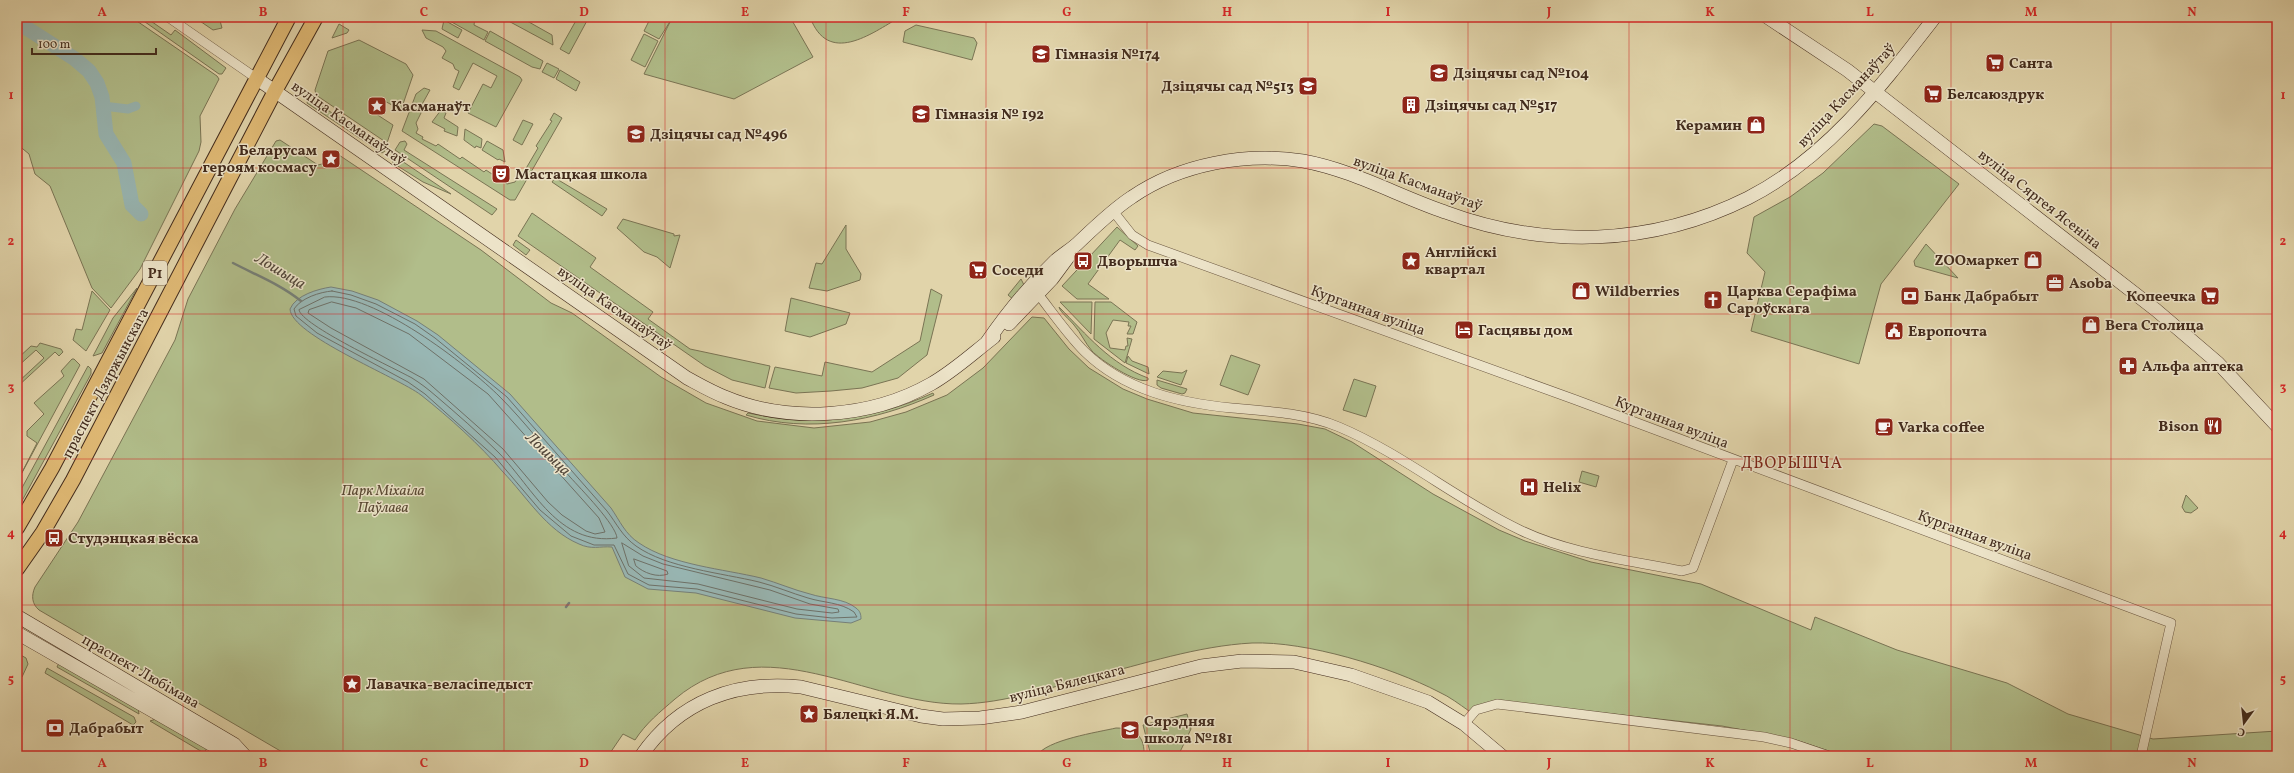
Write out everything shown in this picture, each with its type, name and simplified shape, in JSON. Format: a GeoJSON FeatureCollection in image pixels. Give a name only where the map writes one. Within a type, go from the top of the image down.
{"type":"FeatureCollection","features":[{"type":"Feature","properties":{"kind":"main road","name":"праспект Дзяржынскага"},"geometry":{"type":"LineString","coordinates":[[17,528],[52,468],[289,17]]}},
{"type":"Feature","properties":{"kind":"main road","name":"праспект Дзяржынскага"},"geometry":{"type":"LineString","coordinates":[[17,569],[42,532],[72,480],[275,91],[316,17]]}},
{"type":"Feature","properties":{"kind":"street"},"geometry":{"type":"LineString","coordinates":[[168,17],[256,78]]}},
{"type":"Feature","properties":{"kind":"street","name":"вуліца Сяргея Ясеніна"},"geometry":{"type":"LineString","coordinates":[[1767,17],[1874,91],[2166,318],[2218,363],[2277,426]]}},
{"type":"Feature","properties":{"kind":"street","name":"вуліца Касманаўтаў"},"geometry":{"type":"LineString","coordinates":[[256,78],[687,378],[726,398],[762,409],[820,414],[852,411],[881,405],[915,393],[954,370],[1005,329],[1035,290],[1064,264],[1075,246],[1113,211],[1152,185],[1177,174],[1225,162],[1262,158],[1304,162],[1330,168],[1360,178],[1443,212],[1473,222],[1541,236],[1570,238],[1635,234],[1665,228],[1710,214],[1749,198],[1778,180],[1822,148],[1874,91],[1935,17]]}},
{"type":"Feature","properties":{"kind":"street","name":"Курганная вуліца"},"geometry":{"type":"LineString","coordinates":[[1113,211],[1132,235],[1148,245],[1576,400],[2171,623],[2141,756]]}},
{"type":"Feature","properties":{"kind":"street"},"geometry":{"type":"LineString","coordinates":[[1035,290],[1083,350],[1098,364],[1140,388],[1195,404],[1293,414],[1339,427],[1408,465],[1489,514],[1522,531],[1565,547],[1682,571],[1693,568],[1733,460]]}},
{"type":"Feature","properties":{"kind":"street","name":"праспект Любімава"},"geometry":{"type":"LineString","coordinates":[[17,616],[234,744],[245,756]]}},
{"type":"Feature","properties":{"kind":"street","name":"праспект Любімава"},"geometry":{"type":"LineString","coordinates":[[17,633],[221,750],[238,756]]}},
{"type":"Feature","properties":{"kind":"street","name":"вуліца Бялецкага"},"geometry":{"type":"LineString","coordinates":[[641,756],[658,735],[686,712],[724,692],[747,687],[783,686],[801,688],[921,716],[943,719],[980,718],[1022,712],[1184,669],[1242,661],[1294,662],[1351,675],[1428,702],[1464,724],[1502,756]]}},
{"type":"Feature","properties":{"kind":"street"},"geometry":{"type":"LineString","coordinates":[[1464,724],[1476,710],[1497,704],[1764,737],[1791,743],[1829,756]]}},
{"type":"Feature","properties":{"kind":"green space"},"geometry":{"type":"Polygon","coordinates":[[[17,17],[131,17],[217,76],[219,79],[200,116],[201,142],[199,151],[140,269],[111,308],[92,288],[50,186],[35,174],[29,154],[17,144],[17,17]]]}},
{"type":"Feature","properties":{"kind":"green space"},"geometry":{"type":"Polygon","coordinates":[[[138,17],[145,17],[171,35],[175,30],[226,68],[222,74],[219,74],[138,17]]]}},
{"type":"Feature","properties":{"kind":"green space"},"geometry":{"type":"Polygon","coordinates":[[[194,17],[219,17],[222,28],[213,30],[194,17]]]}},
{"type":"Feature","properties":{"kind":"green space"},"geometry":{"type":"Polygon","coordinates":[[[450,17],[475,17],[474,25],[488,32],[484,40],[448,20],[450,17]]]}},
{"type":"Feature","properties":{"kind":"green space"},"geometry":{"type":"Polygon","coordinates":[[[501,17],[520,17],[552,35],[553,45],[501,17]]]}},
{"type":"Feature","properties":{"kind":"green space"},"geometry":{"type":"Polygon","coordinates":[[[578,17],[589,17],[569,54],[560,49],[578,17]]]}},
{"type":"Feature","properties":{"kind":"green space"},"geometry":{"type":"Polygon","coordinates":[[[651,17],[790,17],[813,57],[734,99],[644,74],[671,20],[659,39],[644,31],[651,17]]]}},
{"type":"Feature","properties":{"kind":"green space"},"geometry":{"type":"Polygon","coordinates":[[[810,17],[900,17],[864,37],[851,42],[839,43],[828,40],[818,32],[810,17]]]}},
{"type":"Feature","properties":{"kind":"green space"},"geometry":{"type":"Polygon","coordinates":[[[444,20],[462,30],[458,38],[442,29],[444,20]]]}},
{"type":"Feature","properties":{"kind":"green space"},"geometry":{"type":"Polygon","coordinates":[[[339,24],[349,30],[347,33],[332,38],[339,24]]]}},
{"type":"Feature","properties":{"kind":"green space"},"geometry":{"type":"Polygon","coordinates":[[[916,25],[974,38],[977,43],[972,60],[903,42],[905,31],[916,25]]]}},
{"type":"Feature","properties":{"kind":"green space"},"geometry":{"type":"Polygon","coordinates":[[[422,30],[436,31],[520,77],[522,80],[496,127],[468,113],[483,84],[491,88],[497,76],[473,63],[459,90],[453,87],[459,71],[455,69],[453,64],[442,58],[446,51],[443,47],[426,38],[422,30]]]}},
{"type":"Feature","properties":{"kind":"green space"},"geometry":{"type":"Polygon","coordinates":[[[490,31],[543,61],[540,69],[532,67],[485,41],[490,31]]]}},
{"type":"Feature","properties":{"kind":"green space"},"geometry":{"type":"Polygon","coordinates":[[[644,34],[658,41],[645,67],[631,60],[644,34]]]}},
{"type":"Feature","properties":{"kind":"green space"},"geometry":{"type":"Polygon","coordinates":[[[359,40],[406,64],[413,75],[401,110],[381,99],[373,112],[393,125],[387,143],[316,95],[315,90],[328,51],[359,40]]]}},
{"type":"Feature","properties":{"kind":"green space"},"geometry":{"type":"Polygon","coordinates":[[[547,63],[559,69],[554,78],[542,72],[547,63]]]}},
{"type":"Feature","properties":{"kind":"green space"},"geometry":{"type":"Polygon","coordinates":[[[560,70],[580,82],[576,91],[556,79],[560,70]]]}},
{"type":"Feature","properties":{"kind":"green space"},"geometry":{"type":"Polygon","coordinates":[[[424,88],[430,90],[420,108],[421,113],[416,123],[418,129],[416,133],[423,137],[422,139],[436,146],[438,144],[460,159],[462,157],[484,172],[486,170],[507,184],[515,182],[518,177],[521,177],[538,148],[536,146],[552,121],[550,120],[554,113],[562,118],[515,200],[510,200],[402,131],[416,94],[424,88]]]}},
{"type":"Feature","properties":{"kind":"green space"},"geometry":{"type":"Polygon","coordinates":[[[310,98],[385,149],[385,151],[382,153],[307,103],[308,99],[310,98]]]}},
{"type":"Feature","properties":{"kind":"green space"},"geometry":{"type":"Polygon","coordinates":[[[441,110],[446,113],[444,118],[458,127],[457,136],[444,131],[445,129],[432,122],[441,110]]]}},
{"type":"Feature","properties":{"kind":"green space"},"geometry":{"type":"Polygon","coordinates":[[[523,120],[533,124],[522,145],[513,140],[523,120]]]}},
{"type":"Feature","properties":{"kind":"green space"},"geometry":{"type":"Polygon","coordinates":[[[1874,124],[1882,126],[1959,184],[1881,284],[1859,364],[1751,331],[1765,272],[1747,253],[1754,217],[1790,197],[1823,173],[1874,124]]]}},
{"type":"Feature","properties":{"kind":"green space"},"geometry":{"type":"Polygon","coordinates":[[[465,129],[482,139],[481,148],[476,146],[475,148],[464,140],[465,129]]]}},
{"type":"Feature","properties":{"kind":"green space","name":"Парк Міхаіла Паўлава"},"geometry":{"type":"Polygon","coordinates":[[[280,140],[318,165],[322,164],[325,158],[339,155],[481,250],[551,303],[572,313],[661,377],[706,403],[757,421],[814,428],[870,422],[906,412],[947,395],[983,368],[1032,317],[1044,318],[1069,349],[1089,368],[1123,389],[1147,399],[1193,413],[1298,424],[1325,429],[1352,442],[1433,494],[1499,530],[1525,541],[1591,562],[1701,584],[1811,630],[1815,617],[1897,650],[2007,683],[2068,714],[2153,739],[2277,731],[2277,756],[1844,756],[1796,740],[1722,726],[1495,701],[1477,706],[1469,711],[1451,698],[1419,683],[1348,657],[1297,646],[1252,643],[1211,648],[1151,661],[1010,698],[961,704],[925,701],[816,674],[780,668],[744,668],[709,678],[675,699],[649,723],[635,740],[623,734],[608,756],[289,756],[39,610],[35,605],[33,597],[35,587],[78,522],[175,340],[188,299],[235,209],[276,141],[280,140]]]}},
{"type":"Feature","properties":{"kind":"green space"},"geometry":{"type":"Polygon","coordinates":[[[405,141],[407,144],[404,150],[497,209],[492,215],[395,150],[400,142],[405,141]]]}},
{"type":"Feature","properties":{"kind":"green space"},"geometry":{"type":"Polygon","coordinates":[[[487,141],[503,150],[505,162],[499,159],[498,160],[482,150],[487,141]]]}},
{"type":"Feature","properties":{"kind":"green space"},"geometry":{"type":"Polygon","coordinates":[[[393,155],[451,194],[423,182],[393,163],[393,155]]]}},
{"type":"Feature","properties":{"kind":"green space"},"geometry":{"type":"Polygon","coordinates":[[[555,178],[607,209],[602,216],[552,182],[555,178]]]}},
{"type":"Feature","properties":{"kind":"green space"},"geometry":{"type":"Polygon","coordinates":[[[532,213],[596,258],[590,267],[653,312],[648,319],[690,349],[770,366],[765,388],[732,380],[705,366],[518,236],[532,213]]]}},
{"type":"Feature","properties":{"kind":"green space"},"geometry":{"type":"Polygon","coordinates":[[[623,219],[674,234],[674,236],[680,235],[670,268],[657,257],[644,252],[617,228],[623,219]]]}},
{"type":"Feature","properties":{"kind":"green space"},"geometry":{"type":"Polygon","coordinates":[[[846,225],[846,249],[861,274],[860,280],[827,291],[809,288],[816,263],[822,264],[846,225]]]}},
{"type":"Feature","properties":{"kind":"green space"},"geometry":{"type":"Polygon","coordinates":[[[1117,227],[1138,246],[1135,250],[1120,240],[1088,284],[1109,299],[1077,299],[1062,286],[1117,227]]]}},
{"type":"Feature","properties":{"kind":"green space"},"geometry":{"type":"Polygon","coordinates":[[[516,240],[530,250],[526,255],[513,245],[516,240]]]}},
{"type":"Feature","properties":{"kind":"green space"},"geometry":{"type":"Polygon","coordinates":[[[1926,244],[1958,278],[1915,266],[1914,261],[1926,244]]]}},
{"type":"Feature","properties":{"kind":"green space"},"geometry":{"type":"Polygon","coordinates":[[[1021,279],[1024,285],[1014,300],[1008,295],[1021,279]]]}},
{"type":"Feature","properties":{"kind":"green space"},"geometry":{"type":"Polygon","coordinates":[[[137,288],[102,353],[93,356],[113,318],[137,288]]]}},
{"type":"Feature","properties":{"kind":"green space"},"geometry":{"type":"Polygon","coordinates":[[[931,289],[942,295],[927,355],[898,378],[862,388],[831,391],[796,393],[769,388],[775,367],[822,376],[825,362],[872,372],[920,341],[931,289]]]}},
{"type":"Feature","properties":{"kind":"green space"},"geometry":{"type":"Polygon","coordinates":[[[92,291],[110,310],[86,351],[73,340],[76,329],[82,330],[92,291]]]}},
{"type":"Feature","properties":{"kind":"green space"},"geometry":{"type":"Polygon","coordinates":[[[791,298],[850,313],[846,324],[810,337],[785,331],[791,298]]]}},
{"type":"Feature","properties":{"kind":"green space"},"geometry":{"type":"Polygon","coordinates":[[[1060,302],[1092,302],[1091,334],[1060,302]]]}},
{"type":"Feature","properties":{"kind":"green space"},"geometry":{"type":"Polygon","coordinates":[[[1095,302],[1111,302],[1137,322],[1133,334],[1127,334],[1131,326],[1128,326],[1129,322],[1113,320],[1106,333],[1110,348],[1125,350],[1126,346],[1128,346],[1127,338],[1132,339],[1125,363],[1094,339],[1095,302]]]}},
{"type":"Feature","properties":{"kind":"green space"},"geometry":{"type":"Polygon","coordinates":[[[1059,307],[1100,348],[1122,365],[1148,378],[1148,380],[1143,381],[1136,379],[1110,365],[1096,355],[1059,307]]]}},
{"type":"Feature","properties":{"kind":"green space"},"geometry":{"type":"Polygon","coordinates":[[[40,343],[61,349],[63,352],[59,356],[55,352],[17,387],[17,383],[44,358],[36,350],[17,367],[17,359],[31,346],[37,347],[40,343]]]}},
{"type":"Feature","properties":{"kind":"green space"},"geometry":{"type":"Polygon","coordinates":[[[1231,355],[1260,365],[1248,395],[1220,385],[1231,355]]]}},
{"type":"Feature","properties":{"kind":"green space"},"geometry":{"type":"Polygon","coordinates":[[[1128,356],[1132,361],[1148,367],[1149,374],[1126,363],[1128,356]]]}},
{"type":"Feature","properties":{"kind":"green space"},"geometry":{"type":"Polygon","coordinates":[[[72,359],[80,365],[17,482],[37,443],[27,436],[27,431],[44,414],[34,403],[64,376],[61,371],[72,359]]]}},
{"type":"Feature","properties":{"kind":"green space"},"geometry":{"type":"Polygon","coordinates":[[[88,366],[91,369],[91,374],[17,510],[17,497],[88,366]]]}},
{"type":"Feature","properties":{"kind":"green space"},"geometry":{"type":"Polygon","coordinates":[[[1187,370],[1181,385],[1157,377],[1163,371],[1182,373],[1187,370]]]}},
{"type":"Feature","properties":{"kind":"green space"},"geometry":{"type":"Polygon","coordinates":[[[1354,379],[1376,386],[1366,417],[1343,410],[1354,379]]]}},
{"type":"Feature","properties":{"kind":"green space"},"geometry":{"type":"Polygon","coordinates":[[[1157,380],[1187,389],[1185,393],[1182,394],[1161,388],[1157,385],[1157,380]]]}},
{"type":"Feature","properties":{"kind":"green space"},"geometry":{"type":"Polygon","coordinates":[[[933,393],[934,395],[889,412],[842,422],[794,424],[770,421],[746,415],[748,413],[796,420],[842,419],[887,410],[933,393]]]}},
{"type":"Feature","properties":{"kind":"green space"},"geometry":{"type":"Polygon","coordinates":[[[1582,471],[1599,476],[1596,487],[1579,482],[1582,471]]]}},
{"type":"Feature","properties":{"kind":"green space"},"geometry":{"type":"Polygon","coordinates":[[[2186,495],[2198,508],[2191,513],[2185,512],[2182,507],[2186,495]]]}},
{"type":"Feature","properties":{"kind":"green space"},"geometry":{"type":"Polygon","coordinates":[[[17,653],[26,658],[28,664],[22,677],[17,679],[17,653]]]}},
{"type":"Feature","properties":{"kind":"green space"},"geometry":{"type":"Polygon","coordinates":[[[59,663],[138,708],[139,714],[57,667],[59,663]]]}},
{"type":"Feature","properties":{"kind":"green space"},"geometry":{"type":"Polygon","coordinates":[[[47,668],[134,717],[136,722],[133,725],[45,673],[47,668]]]}},
{"type":"Feature","properties":{"kind":"green space"},"geometry":{"type":"Polygon","coordinates":[[[1187,714],[1191,729],[1178,756],[1151,756],[1143,725],[1187,714]]]}},
{"type":"Feature","properties":{"kind":"green space"},"geometry":{"type":"Polygon","coordinates":[[[156,719],[207,748],[204,753],[150,721],[156,719]]]}},
{"type":"Feature","properties":{"kind":"green space"},"geometry":{"type":"Polygon","coordinates":[[[1116,728],[1123,728],[1138,735],[1143,744],[1144,756],[1037,756],[1042,750],[1050,745],[1061,741],[1116,728]]]}},
{"type":"Feature","properties":{"kind":"water"},"geometry":{"type":"Polygon","coordinates":[[[331,287],[352,291],[378,300],[417,321],[438,335],[510,394],[611,508],[626,531],[639,543],[666,556],[682,561],[761,578],[816,596],[846,602],[858,610],[861,619],[851,623],[795,618],[696,593],[648,589],[625,577],[612,547],[584,546],[567,538],[547,522],[474,441],[421,395],[409,387],[326,343],[308,331],[295,319],[290,309],[297,300],[314,291],[331,287]]]}},
{"type":"Feature","properties":{"kind":"waterway","name":"Лошыца"},"geometry":{"type":"LineString","coordinates":[[17,22],[75,59],[89,71],[97,83],[102,97],[106,134],[124,163],[132,205],[141,214]]}},
{"type":"Feature","properties":{"kind":"waterway"},"geometry":{"type":"LineString","coordinates":[[103,106],[128,109],[136,106]]}},
{"type":"Feature","properties":{"kind":"waterway","name":"Лошыца"},"geometry":{"type":"LineString","coordinates":[[233,263],[276,285],[301,301]]}},
{"type":"Feature","properties":{"kind":"waterway"},"geometry":{"type":"LineString","coordinates":[[566,607],[569,603]]}},
{"type":"Feature","properties":{"kind":"place","name":"Гімназія №174"},"geometry":{"type":"Point","coordinates":[1041,54]}},
{"type":"Feature","properties":{"kind":"place","name":"Санта"},"geometry":{"type":"Point","coordinates":[1995,63]}},
{"type":"Feature","properties":{"kind":"place","name":"Дзіцячы сад №104"},"geometry":{"type":"Point","coordinates":[1439,73]}},
{"type":"Feature","properties":{"kind":"place","name":"Дзіцячы сад №513"},"geometry":{"type":"Point","coordinates":[1308,86]}},
{"type":"Feature","properties":{"kind":"place","name":"Белсаюздрук"},"geometry":{"type":"Point","coordinates":[1933,94]}},
{"type":"Feature","properties":{"kind":"place","name":"Дзіцячы сад №517"},"geometry":{"type":"Point","coordinates":[1411,105]}},
{"type":"Feature","properties":{"kind":"place","name":"Касманаўт"},"geometry":{"type":"Point","coordinates":[377,106]}},
{"type":"Feature","properties":{"kind":"place","name":"Гімназія № 192"},"geometry":{"type":"Point","coordinates":[921,114]}},
{"type":"Feature","properties":{"kind":"place","name":"Керамин"},"geometry":{"type":"Point","coordinates":[1756,125]}},
{"type":"Feature","properties":{"kind":"place","name":"Дзіцячы сад №496"},"geometry":{"type":"Point","coordinates":[636,134]}},
{"type":"Feature","properties":{"kind":"place","name":"Беларусам героям космасу"},"geometry":{"type":"Point","coordinates":[331,159]}},
{"type":"Feature","properties":{"kind":"place","name":"Мастацкая школа"},"geometry":{"type":"Point","coordinates":[501,174]}},
{"type":"Feature","properties":{"kind":"place","name":"ZOOмаркет"},"geometry":{"type":"Point","coordinates":[2033,260]}},
{"type":"Feature","properties":{"kind":"place","name":"Дворышча"},"geometry":{"type":"Point","coordinates":[1083,261]}},
{"type":"Feature","properties":{"kind":"place","name":"Англійскі квартал"},"geometry":{"type":"Point","coordinates":[1411,261]}},
{"type":"Feature","properties":{"kind":"place","name":"Соседи"},"geometry":{"type":"Point","coordinates":[978,270]}},
{"type":"Feature","properties":{"kind":"place","name":"Asoba"},"geometry":{"type":"Point","coordinates":[2055,283]}},
{"type":"Feature","properties":{"kind":"place","name":"Wildberries"},"geometry":{"type":"Point","coordinates":[1581,291]}},
{"type":"Feature","properties":{"kind":"place","name":"Банк Дабрабыт"},"geometry":{"type":"Point","coordinates":[1910,296]}},
{"type":"Feature","properties":{"kind":"place","name":"Копеечка"},"geometry":{"type":"Point","coordinates":[2210,296]}},
{"type":"Feature","properties":{"kind":"place","name":"Царква Серафіма Сароўскага"},"geometry":{"type":"Point","coordinates":[1713,300]}},
{"type":"Feature","properties":{"kind":"place","name":"Вега Столица"},"geometry":{"type":"Point","coordinates":[2091,325]}},
{"type":"Feature","properties":{"kind":"place","name":"Гасцявы дом"},"geometry":{"type":"Point","coordinates":[1464,330]}},
{"type":"Feature","properties":{"kind":"place","name":"Европочта"},"geometry":{"type":"Point","coordinates":[1894,331]}},
{"type":"Feature","properties":{"kind":"place","name":"Альфа аптека"},"geometry":{"type":"Point","coordinates":[2128,366]}},
{"type":"Feature","properties":{"kind":"place","name":"Bison"},"geometry":{"type":"Point","coordinates":[2213,426]}},
{"type":"Feature","properties":{"kind":"place","name":"Varka coffee"},"geometry":{"type":"Point","coordinates":[1884,427]}},
{"type":"Feature","properties":{"kind":"place","name":"Helix"},"geometry":{"type":"Point","coordinates":[1529,487]}},
{"type":"Feature","properties":{"kind":"place","name":"Студэнцкая вёска"},"geometry":{"type":"Point","coordinates":[54,538]}},
{"type":"Feature","properties":{"kind":"place","name":"Лавачка-веласіпедыст"},"geometry":{"type":"Point","coordinates":[352,684]}},
{"type":"Feature","properties":{"kind":"place","name":"Бялецкі Я.М."},"geometry":{"type":"Point","coordinates":[809,714]}},
{"type":"Feature","properties":{"kind":"place","name":"Дабрабыт"},"geometry":{"type":"Point","coordinates":[55,728]}},
{"type":"Feature","properties":{"kind":"place","name":"Сярэдняя школа №181"},"geometry":{"type":"Point","coordinates":[1130,730]}},
{"type":"Feature","properties":{"kind":"district","name":"ДВОРЫШЧА"},"geometry":{"type":"Point","coordinates":[1792,462]}}]}
